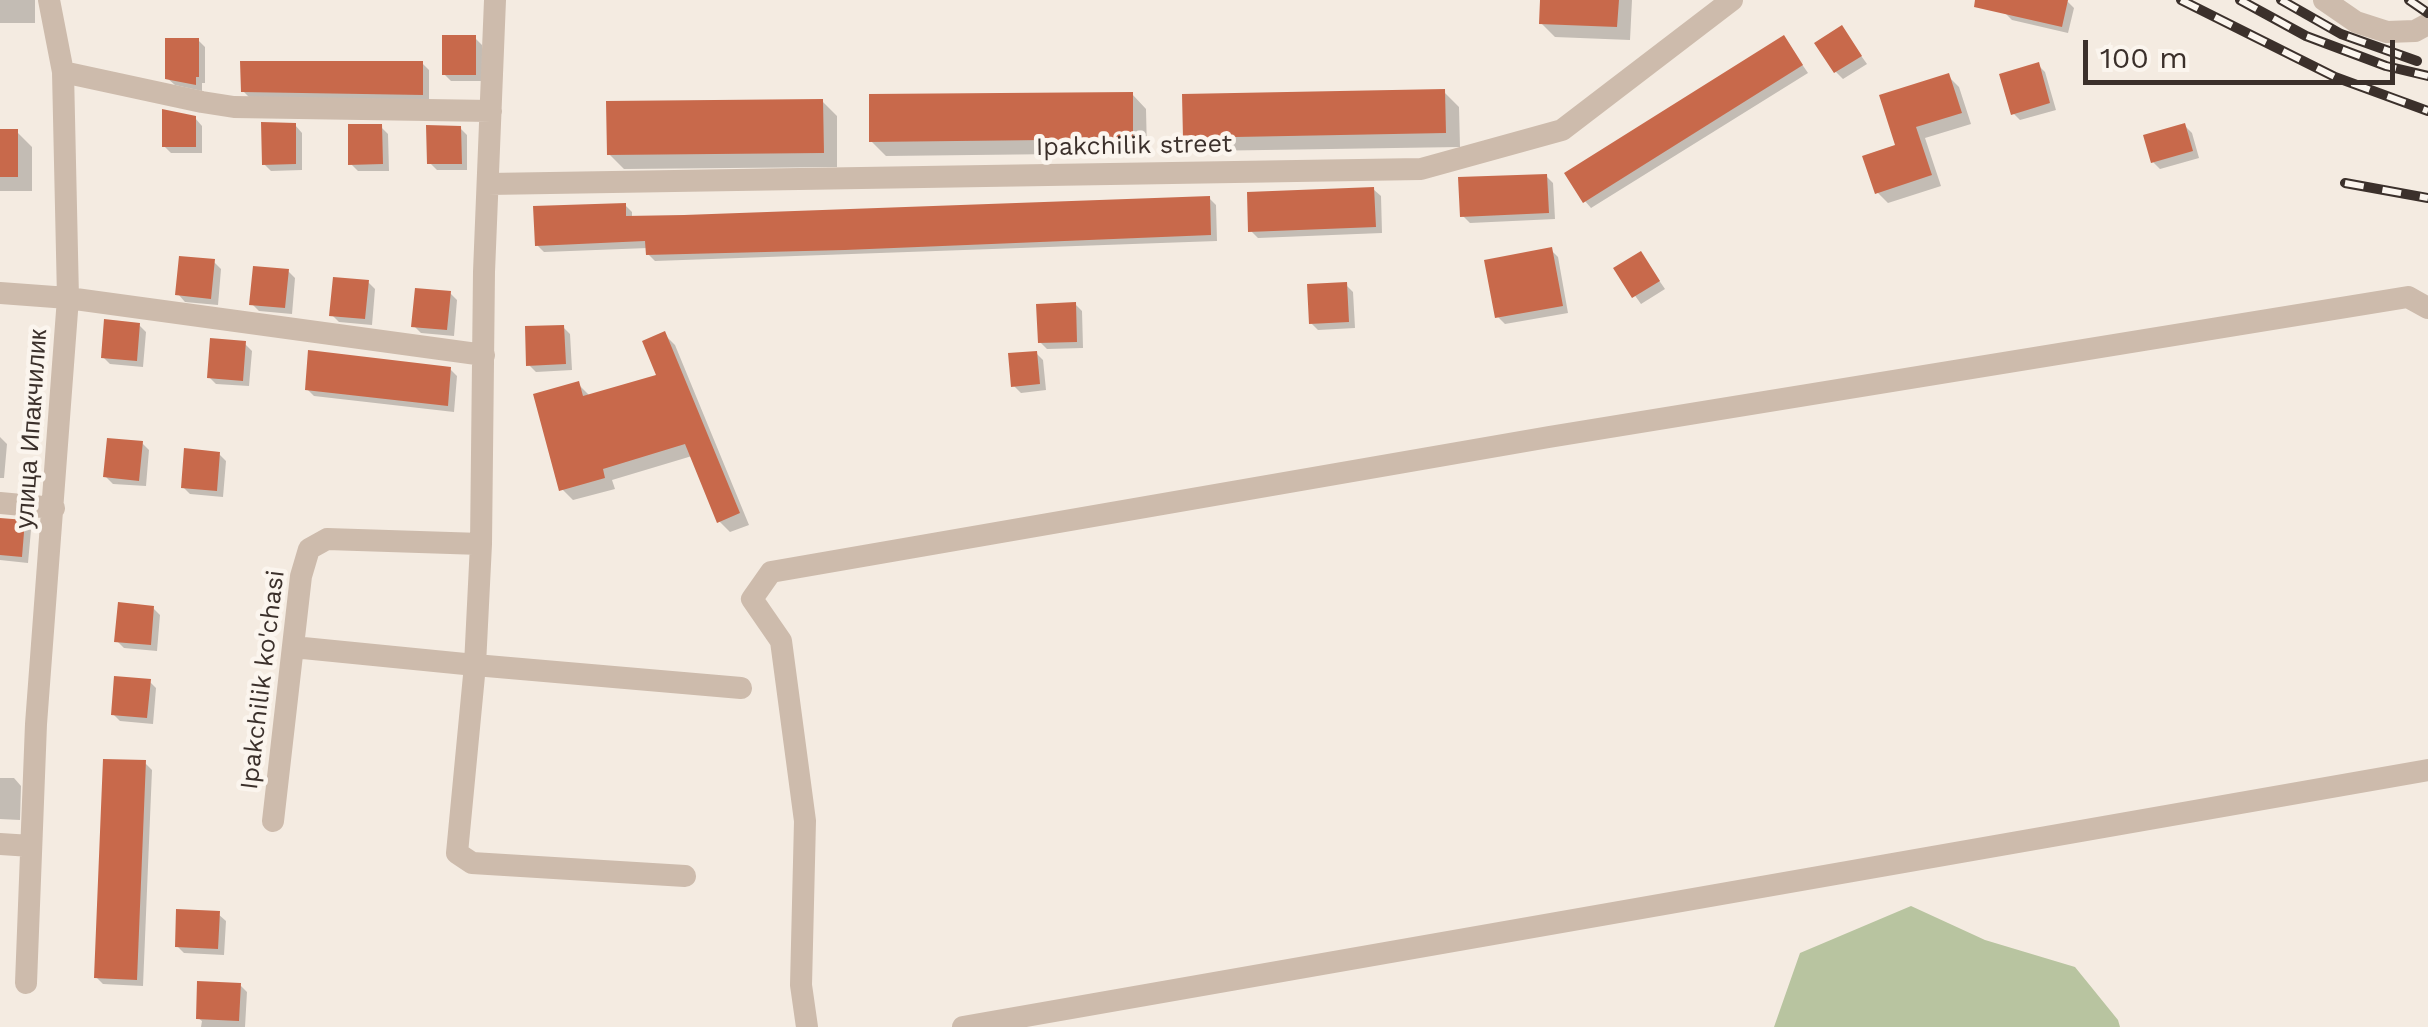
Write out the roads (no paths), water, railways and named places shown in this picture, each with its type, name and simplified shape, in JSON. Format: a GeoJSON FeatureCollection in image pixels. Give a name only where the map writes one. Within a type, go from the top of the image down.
{"type":"FeatureCollection","features":[{"type":"Feature","properties":{"kind":"street","name":"улица Ипакчилик"},"geometry":{"type":"LineString","coordinates":[[26,983],[36,724],[68,298],[63,72],[50,0]]}},
{"type":"Feature","properties":{"kind":"street"},"geometry":{"type":"LineString","coordinates":[[495,0],[481,544],[475,666],[458,854],[472,863],[684,876]]}},
{"type":"Feature","properties":{"kind":"street","name":"Ipakchilik street"},"geometry":{"type":"LineString","coordinates":[[488,184],[1421,170],[1562,130],[1732,0]]}},
{"type":"Feature","properties":{"kind":"street"},"geometry":{"type":"LineString","coordinates":[[2324,0],[2356,22],[2376,30],[2407,33],[2428,24]]}},
{"type":"Feature","properties":{"kind":"street"},"geometry":{"type":"LineString","coordinates":[[63,72],[234,106],[490,110]]}},
{"type":"Feature","properties":{"kind":"street"},"geometry":{"type":"LineString","coordinates":[[0,292],[484,356]]}},
{"type":"Feature","properties":{"kind":"street"},"geometry":{"type":"LineString","coordinates":[[808,1027],[801,985],[805,821],[781,642],[752,599],[771,572],[1530,440],[2389,300],[2408,298],[2428,308]]}},
{"type":"Feature","properties":{"kind":"street"},"geometry":{"type":"LineString","coordinates":[[0,503],[54,508]]}},
{"type":"Feature","properties":{"kind":"street","name":"Ipakchilik ko'chasi"},"geometry":{"type":"LineString","coordinates":[[273,821],[301,576],[309,549],[327,540],[481,544]]}},
{"type":"Feature","properties":{"kind":"street"},"geometry":{"type":"LineString","coordinates":[[293,647],[741,688]]}},
{"type":"Feature","properties":{"kind":"street"},"geometry":{"type":"LineString","coordinates":[[962,1027],[2428,770]]}},
{"type":"Feature","properties":{"kind":"street"},"geometry":{"type":"LineString","coordinates":[[0,844],[31,846]]}},
{"type":"Feature","properties":{"kind":"railway"},"geometry":{"type":"LineString","coordinates":[[2181,0],[2335,77],[2428,111]]}},
{"type":"Feature","properties":{"kind":"railway"},"geometry":{"type":"LineString","coordinates":[[2240,0],[2306,36],[2386,66],[2428,76]]}},
{"type":"Feature","properties":{"kind":"railway"},"geometry":{"type":"LineString","coordinates":[[2281,0],[2341,34],[2417,61]]}},
{"type":"Feature","properties":{"kind":"railway"},"geometry":{"type":"LineString","coordinates":[[2409,0],[2428,13]]}},
{"type":"Feature","properties":{"kind":"railway"},"geometry":{"type":"LineString","coordinates":[[2345,183],[2428,198]]}}]}
